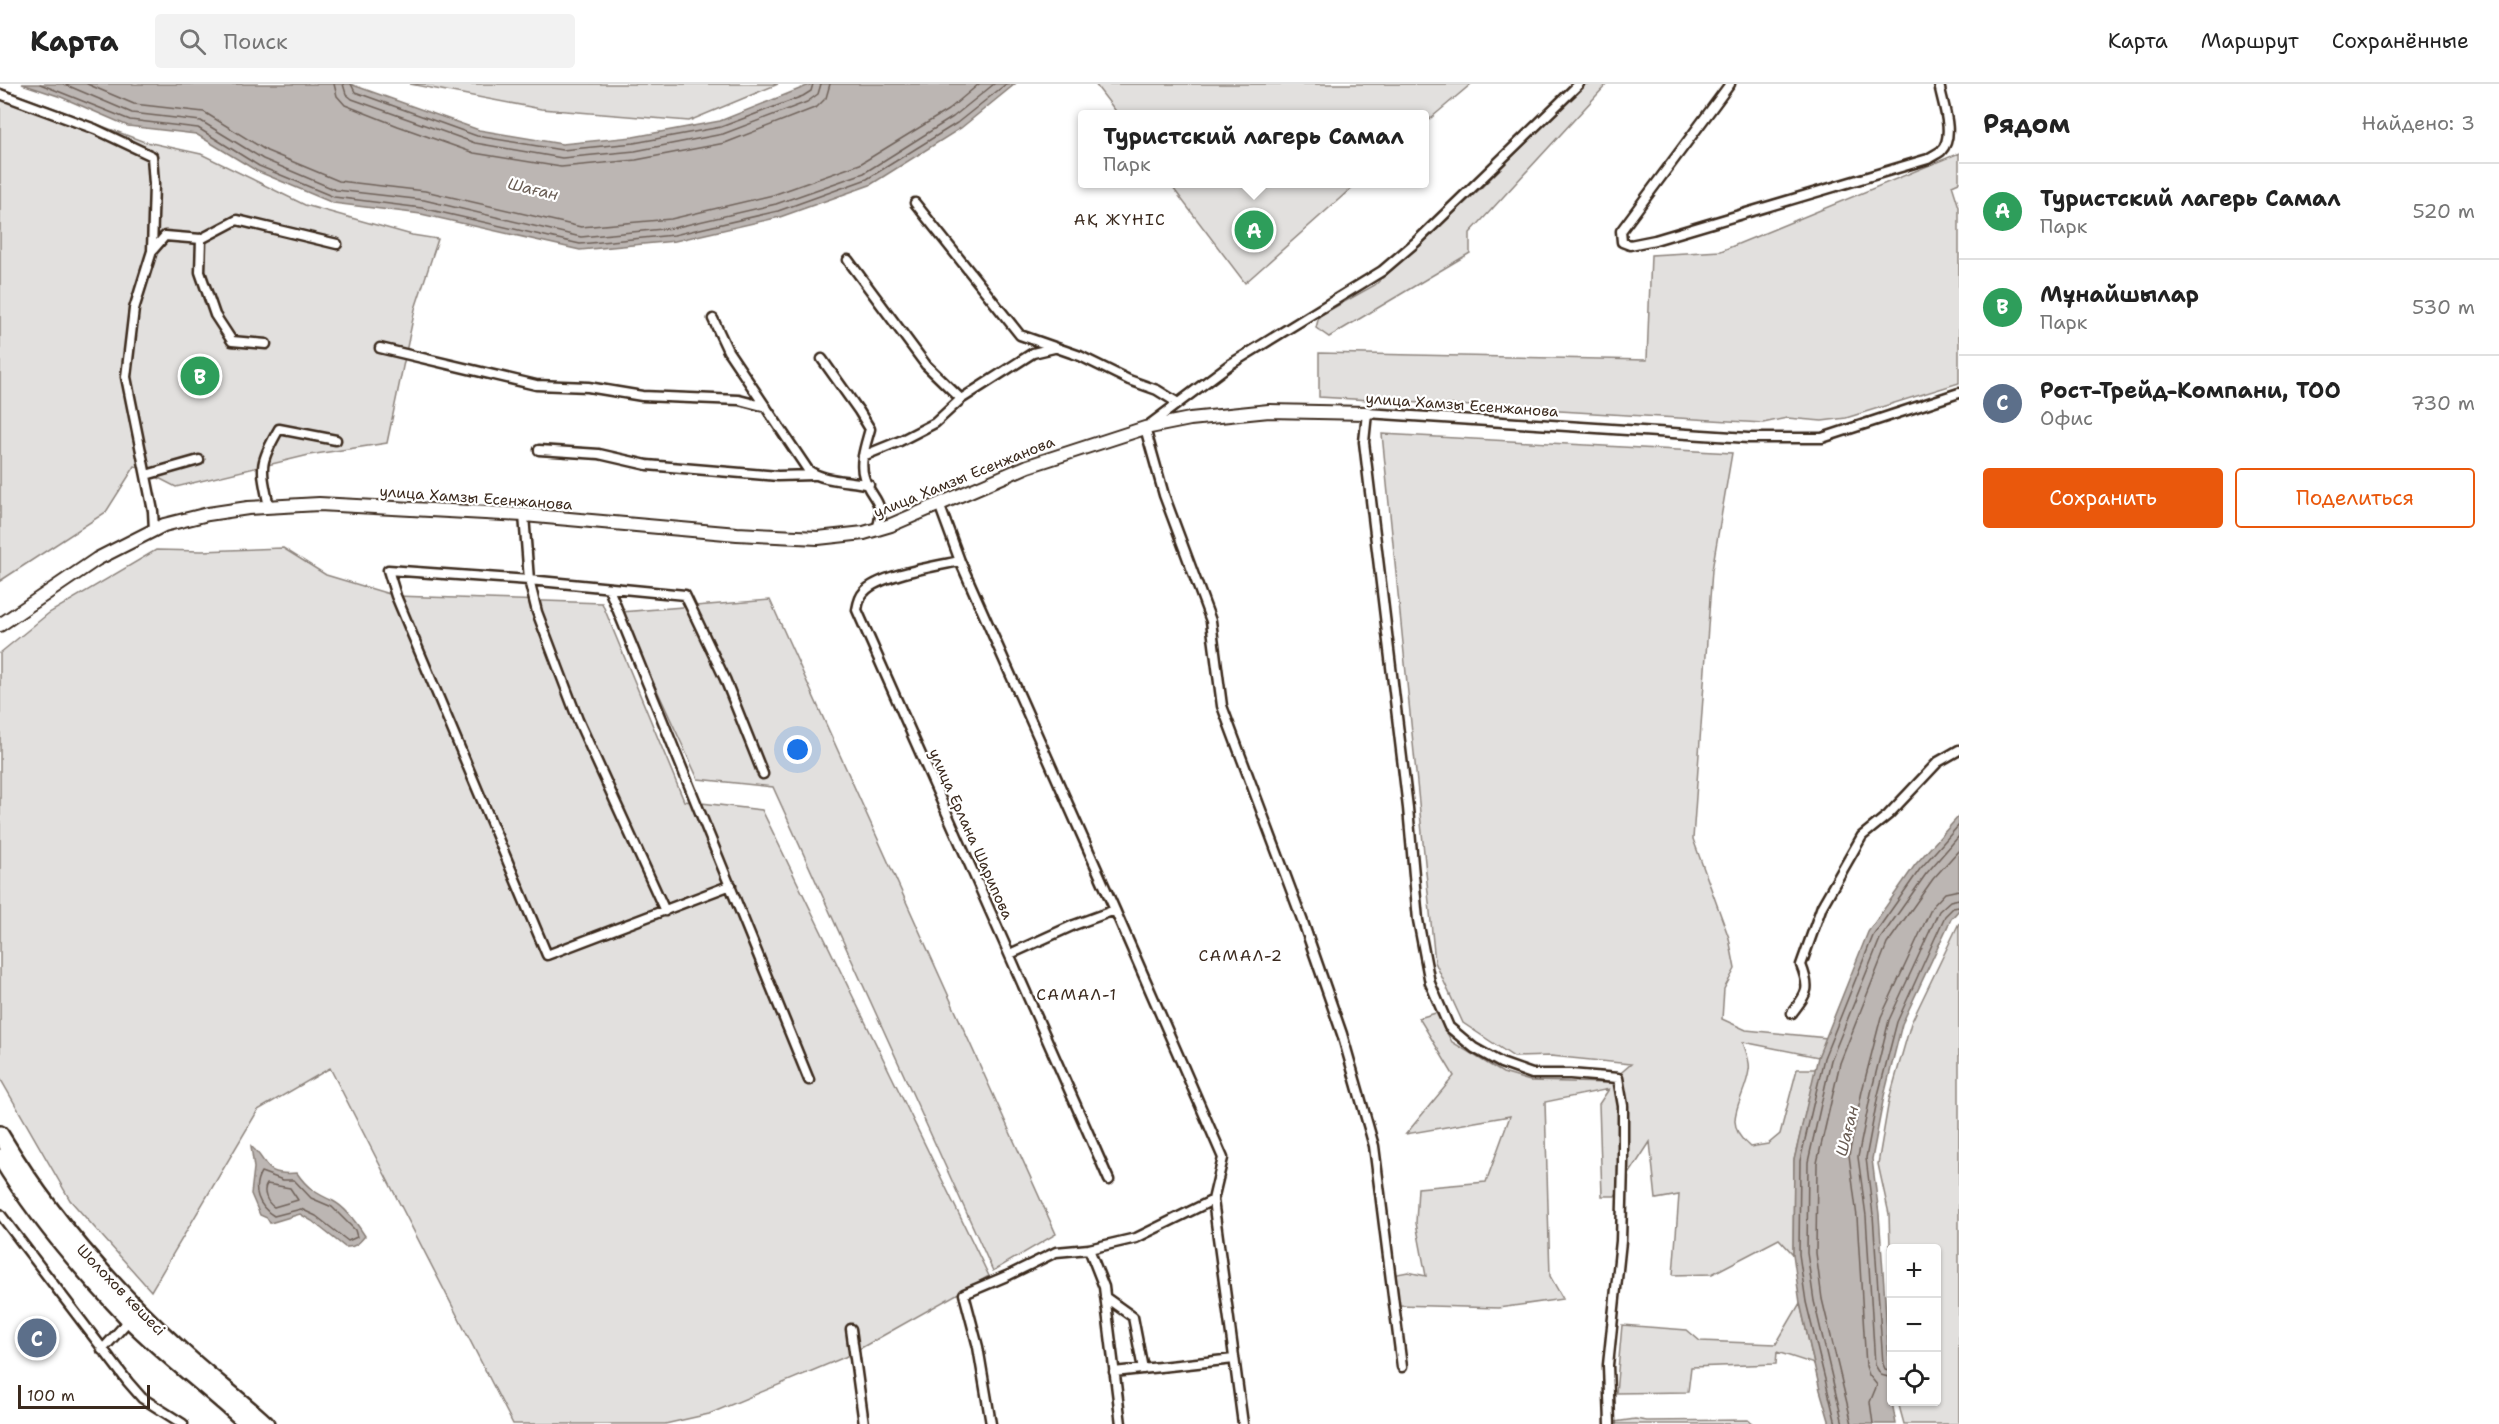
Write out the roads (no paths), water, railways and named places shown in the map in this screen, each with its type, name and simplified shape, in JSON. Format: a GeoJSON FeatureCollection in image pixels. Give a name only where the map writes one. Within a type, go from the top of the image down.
{"type":"FeatureCollection","features":[{"type":"Feature","properties":{"kind":"highway","name":"Шолохов көшесі"},"geometry":{"type":"LineString","coordinates":[[0,1134],[44,1201],[136,1316],[266,1424]]}},
{"type":"Feature","properties":{"kind":"highway","name":"Шолохов көшесі"},"geometry":{"type":"LineString","coordinates":[[0,1157],[4,1176],[79,1264],[248,1424]]}},
{"type":"Feature","properties":{"kind":"street"},"geometry":{"type":"LineString","coordinates":[[1402,1367],[1374,1146],[1342,1034],[1303,922],[1222,706],[1212,621],[1164,495],[1145,428],[1228,365],[1382,271],[1416,242],[1578,84]]}},
{"type":"Feature","properties":{"kind":"street"},"geometry":{"type":"LineString","coordinates":[[1730,84],[1621,231],[1622,242],[1630,245],[1655,240],[1928,159],[1942,150],[1947,140],[1947,125],[1939,84]]}},
{"type":"Feature","properties":{"kind":"street"},"geometry":{"type":"LineString","coordinates":[[0,94],[95,129],[152,156],[154,194],[152,251],[134,309],[126,377],[153,511],[154,530]]}},
{"type":"Feature","properties":{"kind":"street"},"geometry":{"type":"LineString","coordinates":[[915,203],[1020,335],[1080,356],[1129,380],[1157,390],[1178,403]]}},
{"type":"Feature","properties":{"kind":"street"},"geometry":{"type":"LineString","coordinates":[[152,251],[165,236],[201,239],[237,220],[337,244]]}},
{"type":"Feature","properties":{"kind":"street"},"geometry":{"type":"LineString","coordinates":[[201,239],[200,272],[215,315],[232,341],[266,344]]}},
{"type":"Feature","properties":{"kind":"street"},"geometry":{"type":"LineString","coordinates":[[848,260],[926,365],[961,399]]}},
{"type":"Feature","properties":{"kind":"street"},"geometry":{"type":"LineString","coordinates":[[713,319],[728,351],[808,470],[818,477],[851,480],[869,485]]}},
{"type":"Feature","properties":{"kind":"street"},"geometry":{"type":"LineString","coordinates":[[380,348],[536,385],[588,387],[642,396],[739,400],[766,407]]}},
{"type":"Feature","properties":{"kind":"street"},"geometry":{"type":"LineString","coordinates":[[863,456],[935,423],[961,399],[1033,353],[1054,348]]}},
{"type":"Feature","properties":{"kind":"street"},"geometry":{"type":"LineString","coordinates":[[822,359],[860,411],[870,429],[863,456],[864,477],[879,502],[881,517],[877,529]]}},
{"type":"Feature","properties":{"kind":"street","name":"улица Хамзы Есенжанова"},"geometry":{"type":"LineString","coordinates":[[0,625],[97,559],[154,530],[208,514],[319,504],[524,515],[785,538],[818,538],[864,533],[877,529],[1028,465],[1145,428],[1190,420],[1269,411],[1367,413],[1736,438],[1822,438],[1959,393]]}},
{"type":"Feature","properties":{"kind":"street"},"geometry":{"type":"LineString","coordinates":[[1367,413],[1364,442],[1408,808],[1418,921],[1430,983],[1449,1027],[1474,1048],[1501,1063],[1532,1074],[1618,1078],[1623,1106],[1623,1162],[1621,1241],[1608,1365],[1610,1424]]}},
{"type":"Feature","properties":{"kind":"street"},"geometry":{"type":"LineString","coordinates":[[269,507],[261,470],[265,453],[279,429],[336,440]]}},
{"type":"Feature","properties":{"kind":"street"},"geometry":{"type":"LineString","coordinates":[[539,450],[599,454],[646,465],[778,476],[814,475]]}},
{"type":"Feature","properties":{"kind":"street"},"geometry":{"type":"LineString","coordinates":[[146,475],[199,460]]}},
{"type":"Feature","properties":{"kind":"street"},"geometry":{"type":"LineString","coordinates":[[939,504],[960,561],[1223,1158],[1213,1200],[1243,1424]]}},
{"type":"Feature","properties":{"kind":"street"},"geometry":{"type":"LineString","coordinates":[[524,515],[529,580],[537,612],[578,720],[665,911]]}},
{"type":"Feature","properties":{"kind":"street","name":"улица Ерлана Шарипова"},"geometry":{"type":"LineString","coordinates":[[960,561],[912,571],[871,585],[863,593],[857,610],[1109,1180]]}},
{"type":"Feature","properties":{"kind":"street"},"geometry":{"type":"LineString","coordinates":[[731,885],[547,955],[396,596],[388,570],[529,580],[685,595],[725,678],[764,774]]}},
{"type":"Feature","properties":{"kind":"street"},"geometry":{"type":"LineString","coordinates":[[609,589],[809,1080]]}},
{"type":"Feature","properties":{"kind":"street"},"geometry":{"type":"LineString","coordinates":[[1792,1013],[1807,993],[1807,980],[1801,965],[1822,906],[1862,836],[1888,815],[1938,762],[1959,750]]}},
{"type":"Feature","properties":{"kind":"street"},"geometry":{"type":"LineString","coordinates":[[1010,954],[1074,925],[1115,910]]}},
{"type":"Feature","properties":{"kind":"street"},"geometry":{"type":"LineString","coordinates":[[991,1424],[978,1347],[964,1294],[1056,1252],[1089,1249],[1136,1238],[1213,1200]]}},
{"type":"Feature","properties":{"kind":"street"},"geometry":{"type":"LineString","coordinates":[[0,1214],[102,1350],[142,1398],[183,1424]]}},
{"type":"Feature","properties":{"kind":"street"},"geometry":{"type":"LineString","coordinates":[[1089,1249],[1104,1287],[1121,1424]]}},
{"type":"Feature","properties":{"kind":"street"},"geometry":{"type":"LineString","coordinates":[[1105,1297],[1133,1317],[1143,1369]]}},
{"type":"Feature","properties":{"kind":"street"},"geometry":{"type":"LineString","coordinates":[[102,1350],[136,1316]]}},
{"type":"Feature","properties":{"kind":"street"},"geometry":{"type":"LineString","coordinates":[[851,1329],[864,1424]]}},
{"type":"Feature","properties":{"kind":"street"},"geometry":{"type":"LineString","coordinates":[[1114,1371],[1234,1359]]}},
{"type":"Feature","properties":{"kind":"water","name":"Шаған"},"geometry":{"type":"Polygon","coordinates":[[[22,84],[350,84],[479,130],[562,144],[633,137],[720,121],[812,84],[1015,84],[961,128],[870,185],[780,217],[675,241],[580,250],[421,214],[333,203],[257,171],[196,134],[128,126],[61,97],[22,84]]]}},
{"type":"Feature","properties":{"kind":"water","name":"Шаған"},"geometry":{"type":"Polygon","coordinates":[[[1959,816],[1959,910],[1951,919],[1902,1024],[1884,1096],[1872,1159],[1879,1214],[1887,1330],[1887,1406],[1893,1406],[1896,1424],[1830,1424],[1800,1303],[1793,1254],[1794,1160],[1818,1057],[1868,932],[1915,865],[1959,816]]]}},
{"type":"Feature","properties":{"kind":"water"},"geometry":{"type":"Polygon","coordinates":[[[251,1146],[272,1170],[297,1173],[313,1190],[342,1207],[365,1236],[354,1246],[345,1247],[300,1214],[270,1223],[267,1218],[260,1215],[251,1194],[254,1168],[251,1146]]]}},
{"type":"Feature","properties":{"kind":"place","name":"Туристский лагерь Самал"},"geometry":{"type":"Point","coordinates":[1254,230]}},
{"type":"Feature","properties":{"kind":"place","name":"Мұнайшылар"},"geometry":{"type":"Point","coordinates":[200,376]}},
{"type":"Feature","properties":{"kind":"place","name":"Рост-Трейд-Компани, ТОО"},"geometry":{"type":"Point","coordinates":[37,1338]}},
{"type":"Feature","properties":{"kind":"district","name":"АҚ ЖҮНІС"},"geometry":{"type":"Point","coordinates":[1120,219]}},
{"type":"Feature","properties":{"kind":"district","name":"САМАЛ-2"},"geometry":{"type":"Point","coordinates":[1241,955]}},
{"type":"Feature","properties":{"kind":"district","name":"САМАЛ-1"},"geometry":{"type":"Point","coordinates":[1077,994]}}]}
